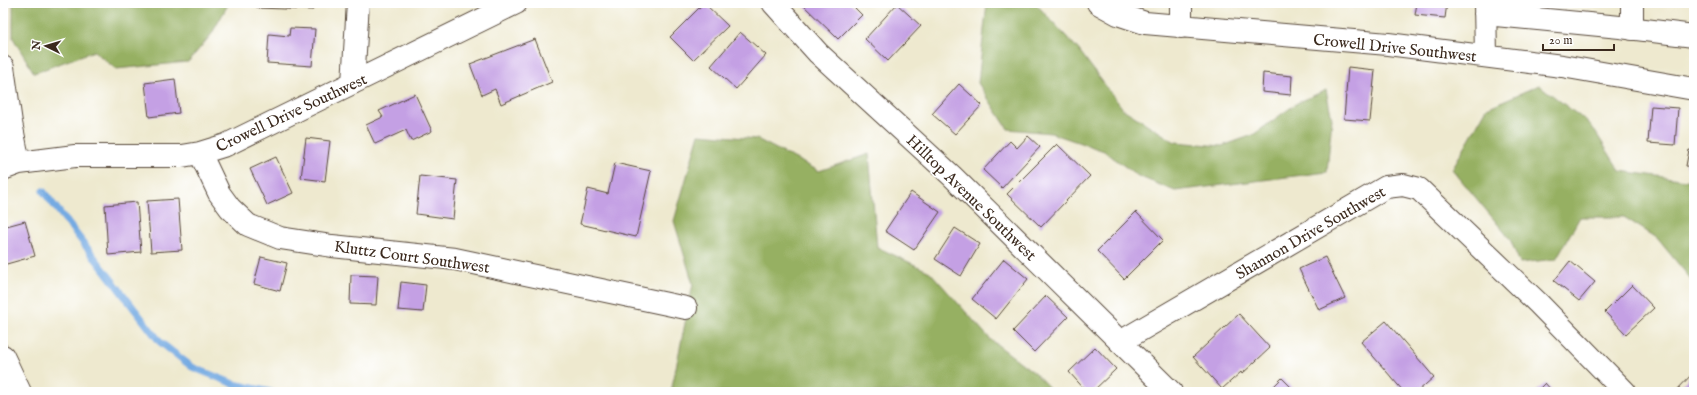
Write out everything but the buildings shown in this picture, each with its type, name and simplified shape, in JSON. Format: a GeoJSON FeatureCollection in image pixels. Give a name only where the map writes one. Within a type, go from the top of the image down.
{"type":"FeatureCollection","features":[{"type":"Feature","properties":{"kind":"street"},"geometry":{"type":"LineString","coordinates":[[353,83],[358,3]]}},
{"type":"Feature","properties":{"kind":"street","name":"Crowell Drive Southwest"},"geometry":{"type":"LineString","coordinates":[[11,166],[75,156],[182,156],[200,153],[226,145],[516,3]]}},
{"type":"Feature","properties":{"kind":"street","name":"Hilltop Avenue Southwest"},"geometry":{"type":"LineString","coordinates":[[773,3],[818,53],[952,176],[1171,392]]}},
{"type":"Feature","properties":{"kind":"street","name":"Crowell Drive Southwest"},"geometry":{"type":"LineString","coordinates":[[1098,3],[1118,14],[1145,23],[1388,44],[1562,66],[1694,89]]}},
{"type":"Feature","properties":{"kind":"street"},"geometry":{"type":"LineString","coordinates":[[1181,3],[1181,27]]}},
{"type":"Feature","properties":{"kind":"street"},"geometry":{"type":"LineString","coordinates":[[1632,3],[1632,29]]}},
{"type":"Feature","properties":{"kind":"street"},"geometry":{"type":"LineString","coordinates":[[1486,56],[1485,9],[1694,36]]}},
{"type":"Feature","properties":{"kind":"street"},"geometry":{"type":"LineString","coordinates":[[3,67],[10,123],[11,166]]}},
{"type":"Feature","properties":{"kind":"street","name":"Kluttz Court Southwest"},"geometry":{"type":"LineString","coordinates":[[200,153],[219,193],[230,208],[248,225],[280,238],[332,246],[455,259],[686,308]]}},
{"type":"Feature","properties":{"kind":"street","name":"Shannon Drive Southwest"},"geometry":{"type":"LineString","coordinates":[[1120,342],[1386,187],[1403,185],[1419,189],[1538,303],[1625,392]]}},
{"type":"Feature","properties":{"kind":"street"},"geometry":{"type":"LineString","coordinates":[[3,356],[20,392]]}},
{"type":"Feature","properties":{"kind":"green space"},"geometry":{"type":"Polygon","coordinates":[[[13,3],[229,3],[211,35],[188,62],[116,69],[94,51],[34,73],[13,38],[13,3]]]}},
{"type":"Feature","properties":{"kind":"green space"},"geometry":{"type":"Polygon","coordinates":[[[987,3],[1035,3],[1078,49],[1123,109],[1175,142],[1222,146],[1253,135],[1297,103],[1326,90],[1332,119],[1327,172],[1175,191],[1138,176],[1104,151],[1051,133],[1008,129],[978,83],[987,3]]]}},
{"type":"Feature","properties":{"kind":"green space"},"geometry":{"type":"Polygon","coordinates":[[[1539,85],[1591,125],[1620,171],[1694,181],[1694,283],[1657,238],[1624,217],[1580,217],[1556,259],[1520,263],[1510,239],[1452,169],[1487,108],[1539,85]]]}},
{"type":"Feature","properties":{"kind":"green space"},"geometry":{"type":"Polygon","coordinates":[[[699,134],[757,139],[819,171],[869,154],[877,247],[930,272],[991,340],[1036,374],[1053,392],[671,392],[693,284],[674,221],[699,134]]]}},
{"type":"Feature","properties":{"kind":"waterway"},"geometry":{"type":"LineString","coordinates":[[43,191],[160,342],[192,367],[234,384],[271,392]]}}]}
